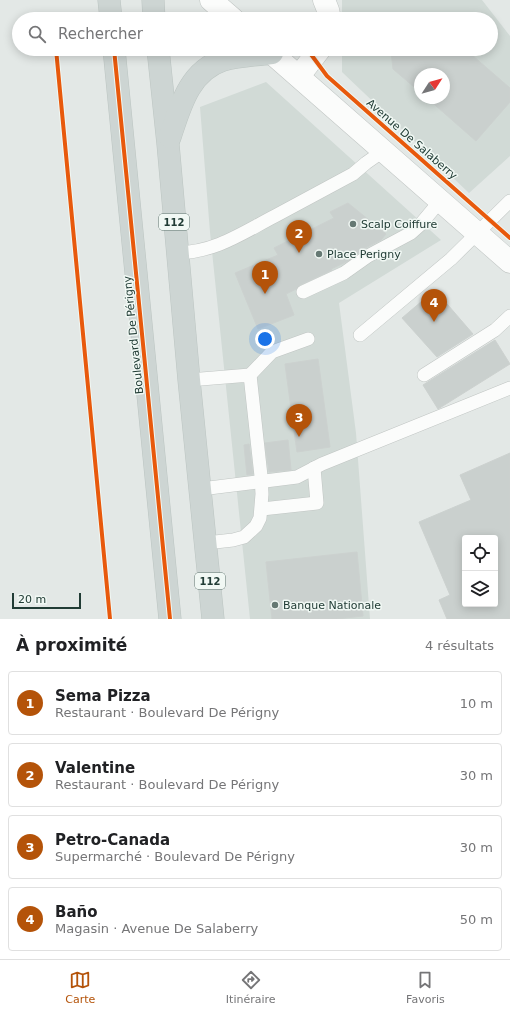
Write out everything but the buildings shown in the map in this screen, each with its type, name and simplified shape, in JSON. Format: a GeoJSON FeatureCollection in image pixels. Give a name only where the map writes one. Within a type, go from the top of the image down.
{"type":"FeatureCollection","features":[{"type":"Feature","properties":{"kind":"main road"},"geometry":{"type":"LineString","coordinates":[[109,0],[110,12]]}},
{"type":"Feature","properties":{"kind":"main road"},"geometry":{"type":"LineString","coordinates":[[153,0],[154,12]]}},
{"type":"Feature","properties":{"kind":"main road","name":"Boulevard De Périgny"},"geometry":{"type":"LineString","coordinates":[[115,56],[170,619]]}},
{"type":"Feature","properties":{"kind":"main road","name":"112"},"geometry":{"type":"LineString","coordinates":[[159,56],[213,619]]}},
{"type":"Feature","properties":{"kind":"main road"},"geometry":{"type":"LineString","coordinates":[[168,144],[185,94],[194,81],[204,70],[224,60],[245,56]]}},
{"type":"Feature","properties":{"kind":"street"},"geometry":{"type":"LineString","coordinates":[[211,0],[225,12]]}},
{"type":"Feature","properties":{"kind":"street"},"geometry":{"type":"LineString","coordinates":[[324,0],[328,12]]}},
{"type":"Feature","properties":{"kind":"street"},"geometry":{"type":"LineString","coordinates":[[276,56],[510,262]]}},
{"type":"Feature","properties":{"kind":"street"},"geometry":{"type":"LineString","coordinates":[[299,76],[315,56]]}},
{"type":"Feature","properties":{"kind":"lane"},"geometry":{"type":"LineString","coordinates":[[177,253],[204,250],[235,237],[353,174],[383,151]]}},
{"type":"Feature","properties":{"kind":"lane"},"geometry":{"type":"LineString","coordinates":[[303,292],[344,273],[368,256],[411,233],[420,225],[440,201]]}},
{"type":"Feature","properties":{"kind":"lane"},"geometry":{"type":"LineString","coordinates":[[360,335],[451,259],[510,201]]}},
{"type":"Feature","properties":{"kind":"lane"},"geometry":{"type":"LineString","coordinates":[[424,374],[495,330],[510,316]]}},
{"type":"Feature","properties":{"kind":"lane"},"geometry":{"type":"LineString","coordinates":[[189,380],[250,375],[272,352],[308,339]]}},
{"type":"Feature","properties":{"kind":"lane"},"geometry":{"type":"LineString","coordinates":[[206,543],[233,540],[244,537],[256,526],[260,518],[262,509],[262,482],[250,375]]}},
{"type":"Feature","properties":{"kind":"lane"},"geometry":{"type":"LineString","coordinates":[[201,489],[296,477],[314,468],[510,388]]}},
{"type":"Feature","properties":{"kind":"lane"},"geometry":{"type":"LineString","coordinates":[[262,509],[317,503],[314,468]]}},
{"type":"Feature","properties":{"kind":"shaded area"},"geometry":{"type":"Polygon","coordinates":[[[342,0],[482,0],[491,12],[342,12],[342,0]]]}},
{"type":"Feature","properties":{"kind":"shaded area"},"geometry":{"type":"Polygon","coordinates":[[[498,21],[510,36],[510,156],[469,193],[342,72],[342,56],[498,56],[498,21]]]}},
{"type":"Feature","properties":{"kind":"shaded area"},"geometry":{"type":"Polygon","coordinates":[[[266,82],[441,240],[339,303],[356,433],[370,619],[250,619],[210,232],[200,107],[266,82]]]}},
{"type":"Feature","properties":{"kind":"cycle path"},"geometry":{"type":"LineString","coordinates":[[57,56],[110,619]]}},
{"type":"Feature","properties":{"kind":"cycle path"},"geometry":{"type":"LineString","coordinates":[[115,56],[170,619]]}},
{"type":"Feature","properties":{"kind":"cycle path","name":"Avenue De Salaberry"},"geometry":{"type":"LineString","coordinates":[[312,56],[327,76],[510,238]]}},
{"type":"Feature","properties":{"kind":"place","name":"Scalp Coiffure"},"geometry":{"type":"Point","coordinates":[353,224]}},
{"type":"Feature","properties":{"kind":"place","name":"Valentine"},"geometry":{"type":"Point","coordinates":[299,253]}},
{"type":"Feature","properties":{"kind":"place","name":"Place Perigny"},"geometry":{"type":"Point","coordinates":[319,254]}},
{"type":"Feature","properties":{"kind":"place","name":"Sema Pizza"},"geometry":{"type":"Point","coordinates":[265,294]}},
{"type":"Feature","properties":{"kind":"place","name":"Baño"},"geometry":{"type":"Point","coordinates":[434,322]}},
{"type":"Feature","properties":{"kind":"place","name":"Petro-Canada"},"geometry":{"type":"Point","coordinates":[299,437]}},
{"type":"Feature","properties":{"kind":"place","name":"Banque Nationale"},"geometry":{"type":"Point","coordinates":[275,605]}}]}
